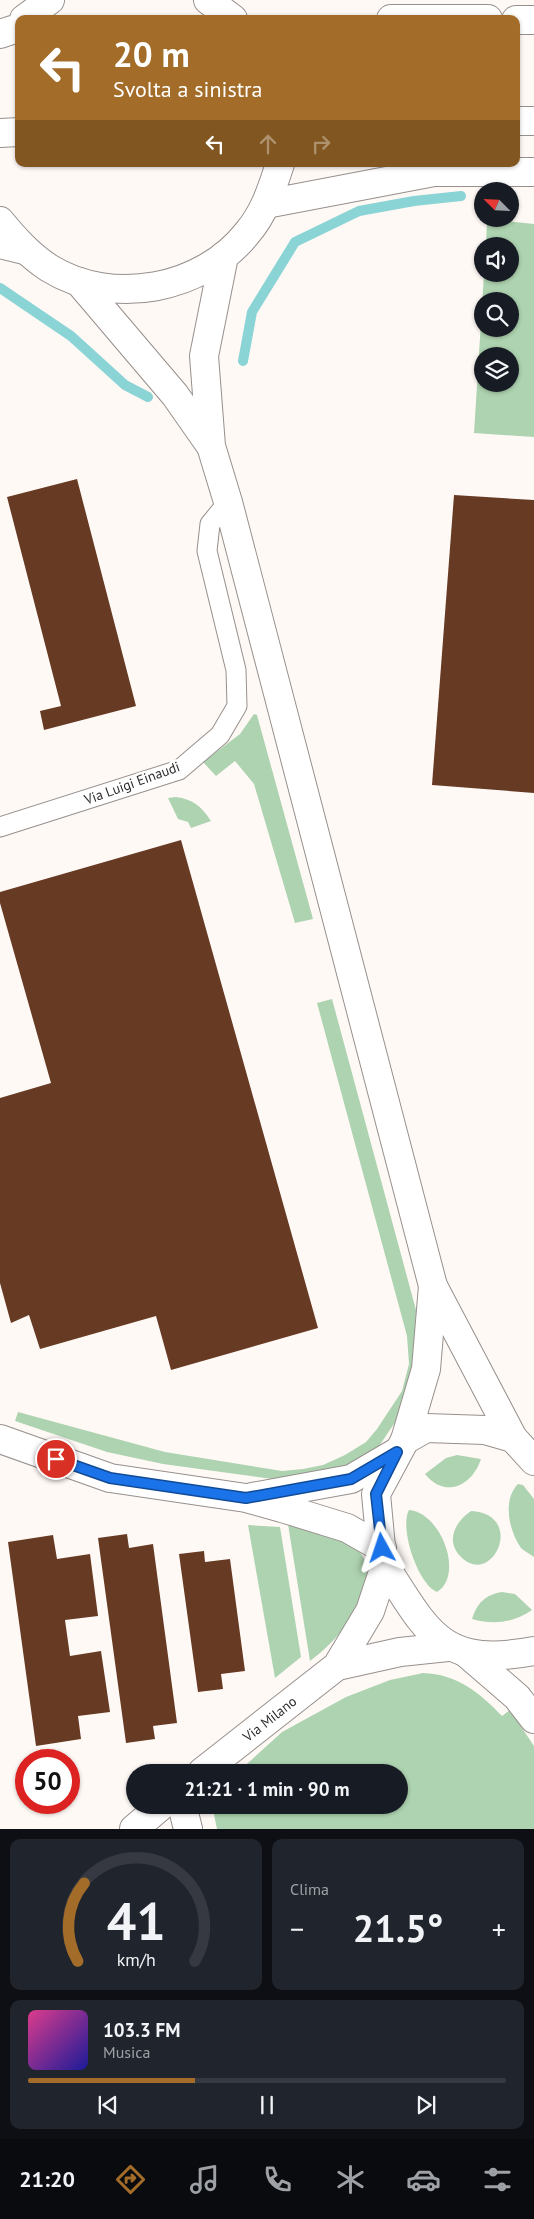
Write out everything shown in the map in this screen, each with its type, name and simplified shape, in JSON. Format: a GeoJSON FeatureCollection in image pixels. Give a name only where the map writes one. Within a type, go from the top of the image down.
{"type":"FeatureCollection","features":[{"type":"Feature","properties":{"kind":"main road"},"geometry":{"type":"LineString","coordinates":[[520,20],[534,20]]}},
{"type":"Feature","properties":{"kind":"main road"},"geometry":{"type":"LineString","coordinates":[[520,121],[534,121]]}},
{"type":"Feature","properties":{"kind":"main road"},"geometry":{"type":"LineString","coordinates":[[0,133],[15,132]]}},
{"type":"Feature","properties":{"kind":"main road"},"geometry":{"type":"LineString","coordinates":[[0,221],[12,247],[50,269],[79,282],[124,289],[140,289],[170,284],[198,273],[224,256],[248,233],[266,204],[279,167]]}},
{"type":"Feature","properties":{"kind":"main road"},"geometry":{"type":"LineString","coordinates":[[266,204],[434,172],[534,172]]}},
{"type":"Feature","properties":{"kind":"main road"},"geometry":{"type":"LineString","coordinates":[[224,256],[204,356],[211,446],[228,502],[433,1286],[513,1438],[534,1461]]}},
{"type":"Feature","properties":{"kind":"main road"},"geometry":{"type":"LineString","coordinates":[[79,282],[175,395],[211,446]]}},
{"type":"Feature","properties":{"kind":"main road"},"geometry":{"type":"LineString","coordinates":[[383,1557],[376,1494],[401,1446],[426,1369],[433,1286]]}},
{"type":"Feature","properties":{"kind":"main road"},"geometry":{"type":"LineString","coordinates":[[246,1498],[351,1479],[426,1428],[486,1430],[513,1438]]}},
{"type":"Feature","properties":{"kind":"main road"},"geometry":{"type":"LineString","coordinates":[[0,1439],[110,1478],[246,1498],[347,1528],[383,1557],[420,1620],[517,1697],[534,1719]]}},
{"type":"Feature","properties":{"kind":"main road","name":"Via Milano"},"geometry":{"type":"LineString","coordinates":[[212,1764],[338,1666],[370,1611],[383,1557]]}},
{"type":"Feature","properties":{"kind":"main road","name":"Via Milano"},"geometry":{"type":"LineString","coordinates":[[338,1666],[400,1652],[457,1650],[502,1657],[534,1651]]}},
{"type":"Feature","properties":{"kind":"main road"},"geometry":{"type":"LineString","coordinates":[[134,1829],[152,1814]]}},
{"type":"Feature","properties":{"kind":"main road"},"geometry":{"type":"LineString","coordinates":[[184,1814],[188,1829]]}},
{"type":"Feature","properties":{"kind":"lane","name":"Via Luigi Einaudi"},"geometry":{"type":"LineString","coordinates":[[0,827],[179,770],[220,735],[237,706],[236,670],[207,552],[210,524],[228,502]]}},
{"type":"Feature","properties":{"kind":"green space"},"geometry":{"type":"Polygon","coordinates":[[[519,222],[534,224],[534,437],[474,433],[477,392],[519,392],[519,347],[479,347],[480,337],[519,337],[519,292],[483,292],[483,282],[519,282],[519,237],[486,237],[487,228],[519,228],[519,222]]]}},
{"type":"Feature","properties":{"kind":"green space"},"geometry":{"type":"Polygon","coordinates":[[[254,714],[257,715],[313,919],[295,923],[254,784],[235,761],[216,776],[203,762],[240,734],[254,714]]]}},
{"type":"Feature","properties":{"kind":"green space"},"geometry":{"type":"Polygon","coordinates":[[[176,797],[196,804],[211,821],[191,828],[188,822],[178,819],[168,798],[176,797]]]}},
{"type":"Feature","properties":{"kind":"green space"},"geometry":{"type":"Polygon","coordinates":[[[332,999],[416,1310],[414,1364],[400,1415],[377,1449],[359,1465],[280,1480],[163,1464],[107,1452],[15,1421],[18,1412],[165,1452],[282,1471],[323,1465],[345,1455],[366,1442],[377,1429],[402,1391],[409,1364],[407,1336],[317,1003],[332,999]]]}},
{"type":"Feature","properties":{"kind":"green space"},"geometry":{"type":"Polygon","coordinates":[[[457,1455],[481,1459],[477,1468],[465,1482],[457,1486],[441,1486],[433,1482],[425,1474],[446,1458],[457,1455]]]}},
{"type":"Feature","properties":{"kind":"green space"},"geometry":{"type":"Polygon","coordinates":[[[518,1484],[523,1485],[534,1499],[534,1557],[521,1548],[513,1533],[509,1516],[510,1498],[518,1484]]]}},
{"type":"Feature","properties":{"kind":"green space"},"geometry":{"type":"Polygon","coordinates":[[[409,1510],[420,1513],[430,1521],[439,1532],[445,1545],[449,1559],[449,1572],[445,1583],[437,1592],[423,1579],[412,1555],[406,1529],[409,1510]]]}},
{"type":"Feature","properties":{"kind":"green space"},"geometry":{"type":"Polygon","coordinates":[[[471,1511],[488,1515],[497,1524],[501,1536],[499,1547],[492,1557],[483,1564],[472,1564],[460,1556],[453,1544],[454,1531],[457,1525],[471,1511]]]}},
{"type":"Feature","properties":{"kind":"green space"},"geometry":{"type":"Polygon","coordinates":[[[287,1518],[322,1528],[354,1546],[364,1560],[368,1576],[365,1592],[347,1625],[322,1652],[310,1661],[287,1518]]]}},
{"type":"Feature","properties":{"kind":"green space"},"geometry":{"type":"Polygon","coordinates":[[[248,1525],[280,1527],[301,1657],[275,1678],[248,1525]]]}},
{"type":"Feature","properties":{"kind":"green space"},"geometry":{"type":"Polygon","coordinates":[[[502,1592],[515,1594],[532,1610],[518,1618],[503,1622],[472,1619],[476,1608],[482,1601],[491,1595],[502,1592]]]}},
{"type":"Feature","properties":{"kind":"green space"},"geometry":{"type":"Polygon","coordinates":[[[423,1673],[447,1677],[467,1686],[502,1716],[510,1710],[534,1746],[534,1829],[217,1829],[214,1814],[408,1814],[408,1764],[247,1764],[282,1732],[346,1697],[390,1680],[423,1673]]]}},
{"type":"Feature","properties":{"kind":"building"},"geometry":{"type":"Polygon","coordinates":[[[77,479],[136,706],[44,730],[40,711],[61,706],[7,497],[77,479]]]}},
{"type":"Feature","properties":{"kind":"building"},"geometry":{"type":"Polygon","coordinates":[[[454,495],[534,500],[534,793],[432,785],[454,495]]]}},
{"type":"Feature","properties":{"kind":"building"},"geometry":{"type":"Polygon","coordinates":[[[181,840],[318,1328],[171,1370],[156,1316],[40,1349],[29,1315],[11,1323],[0,1283],[0,1098],[51,1083],[0,903],[0,892],[181,840]]]}},
{"type":"Feature","properties":{"kind":"building"},"geometry":{"type":"Polygon","coordinates":[[[127,1534],[129,1548],[153,1544],[177,1723],[153,1726],[155,1739],[126,1743],[98,1538],[127,1534]]]}},
{"type":"Feature","properties":{"kind":"building"},"geometry":{"type":"Polygon","coordinates":[[[53,1535],[57,1559],[90,1554],[98,1616],[65,1620],[70,1656],[101,1651],[110,1712],[78,1716],[81,1739],[36,1746],[8,1542],[53,1535]]]}},
{"type":"Feature","properties":{"kind":"building"},"geometry":{"type":"Polygon","coordinates":[[[204,1551],[205,1562],[230,1559],[245,1671],[221,1674],[223,1689],[198,1692],[179,1554],[204,1551]]]}},
{"type":"Feature","properties":{"kind":"waterway"},"geometry":{"type":"LineString","coordinates":[[243,361],[252,312],[295,242],[359,211],[414,201],[461,196]]}},
{"type":"Feature","properties":{"kind":"waterway"},"geometry":{"type":"LineString","coordinates":[[0,288],[71,336],[125,385],[148,397]]}},
{"type":"Feature","properties":{"kind":"route"},"geometry":{"type":"LineString","coordinates":[[56,1459],[110,1478],[246,1498],[351,1479],[397,1452],[376,1494],[382,1548]]}}]}
